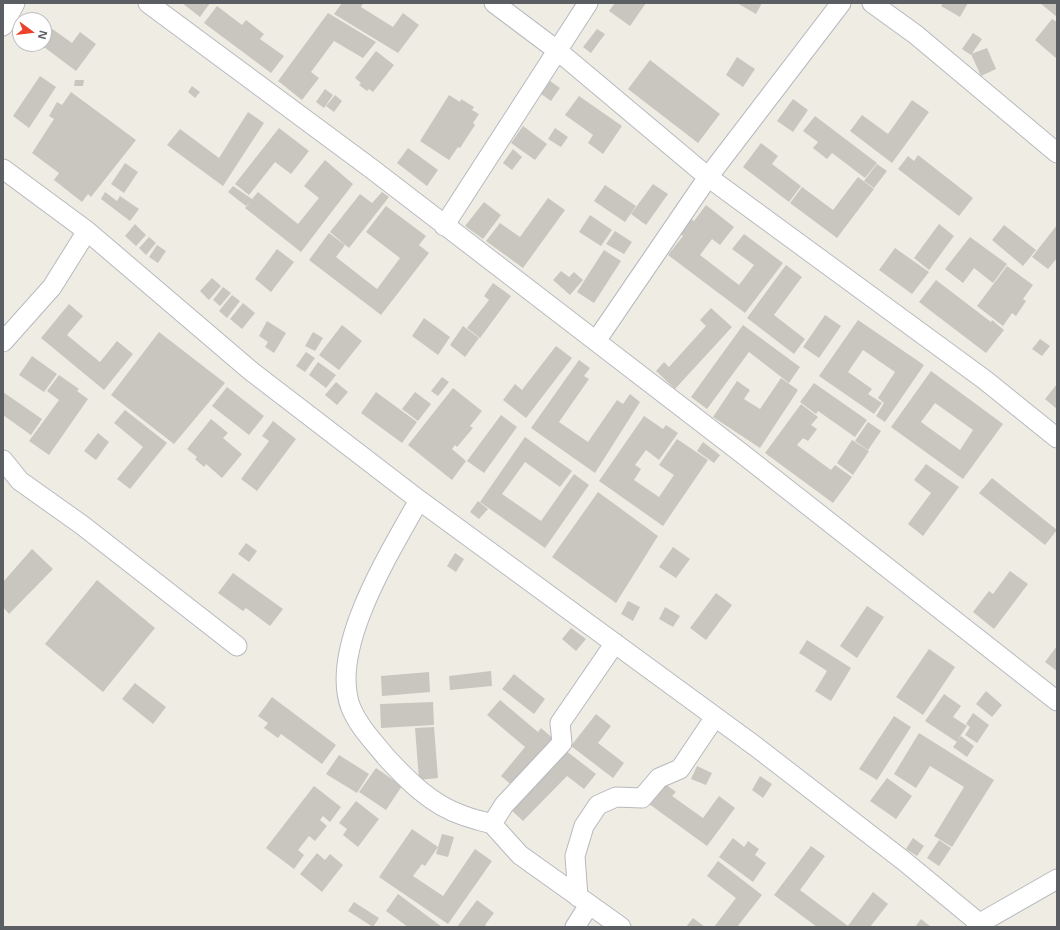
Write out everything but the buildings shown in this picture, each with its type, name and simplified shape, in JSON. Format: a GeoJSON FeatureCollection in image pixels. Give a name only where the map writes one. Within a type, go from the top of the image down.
{"type":"FeatureCollection","features":[{"type":"Feature","properties":{"kind":"street"},"geometry":{"type":"LineString","coordinates":[[3,26],[15,3]]}},
{"type":"Feature","properties":{"kind":"street"},"geometry":{"type":"LineString","coordinates":[[148,3],[372,169],[444,226],[596,341],[1057,701]]}},
{"type":"Feature","properties":{"kind":"street"},"geometry":{"type":"LineString","coordinates":[[494,3],[558,50],[708,177],[985,380],[1057,438]]}},
{"type":"Feature","properties":{"kind":"street"},"geometry":{"type":"LineString","coordinates":[[444,226],[588,3]]}},
{"type":"Feature","properties":{"kind":"street"},"geometry":{"type":"LineString","coordinates":[[596,341],[708,177],[841,3]]}},
{"type":"Feature","properties":{"kind":"street"},"geometry":{"type":"LineString","coordinates":[[872,3],[915,34],[1057,153]]}},
{"type":"Feature","properties":{"kind":"street"},"geometry":{"type":"LineString","coordinates":[[3,169],[87,231],[250,371],[419,500],[616,642],[860,828],[980,926],[1057,879]]}},
{"type":"Feature","properties":{"kind":"street"},"geometry":{"type":"LineString","coordinates":[[3,342],[52,287],[87,231]]}},
{"type":"Feature","properties":{"kind":"street"},"geometry":{"type":"LineString","coordinates":[[3,460],[20,481],[82,525],[237,646]]}},
{"type":"Feature","properties":{"kind":"street"},"geometry":{"type":"LineString","coordinates":[[419,500],[364,606],[351,639],[345,678],[351,707],[363,730],[418,789],[441,805],[462,815],[492,824],[520,855],[621,927]]}},
{"type":"Feature","properties":{"kind":"street"},"geometry":{"type":"LineString","coordinates":[[492,824],[504,805],[562,743],[560,723],[616,642]]}},
{"type":"Feature","properties":{"kind":"street"},"geometry":{"type":"LineString","coordinates":[[575,927],[584,901],[576,856],[584,826],[598,805],[616,797],[642,798],[659,778],[680,769],[715,718]]}}]}
